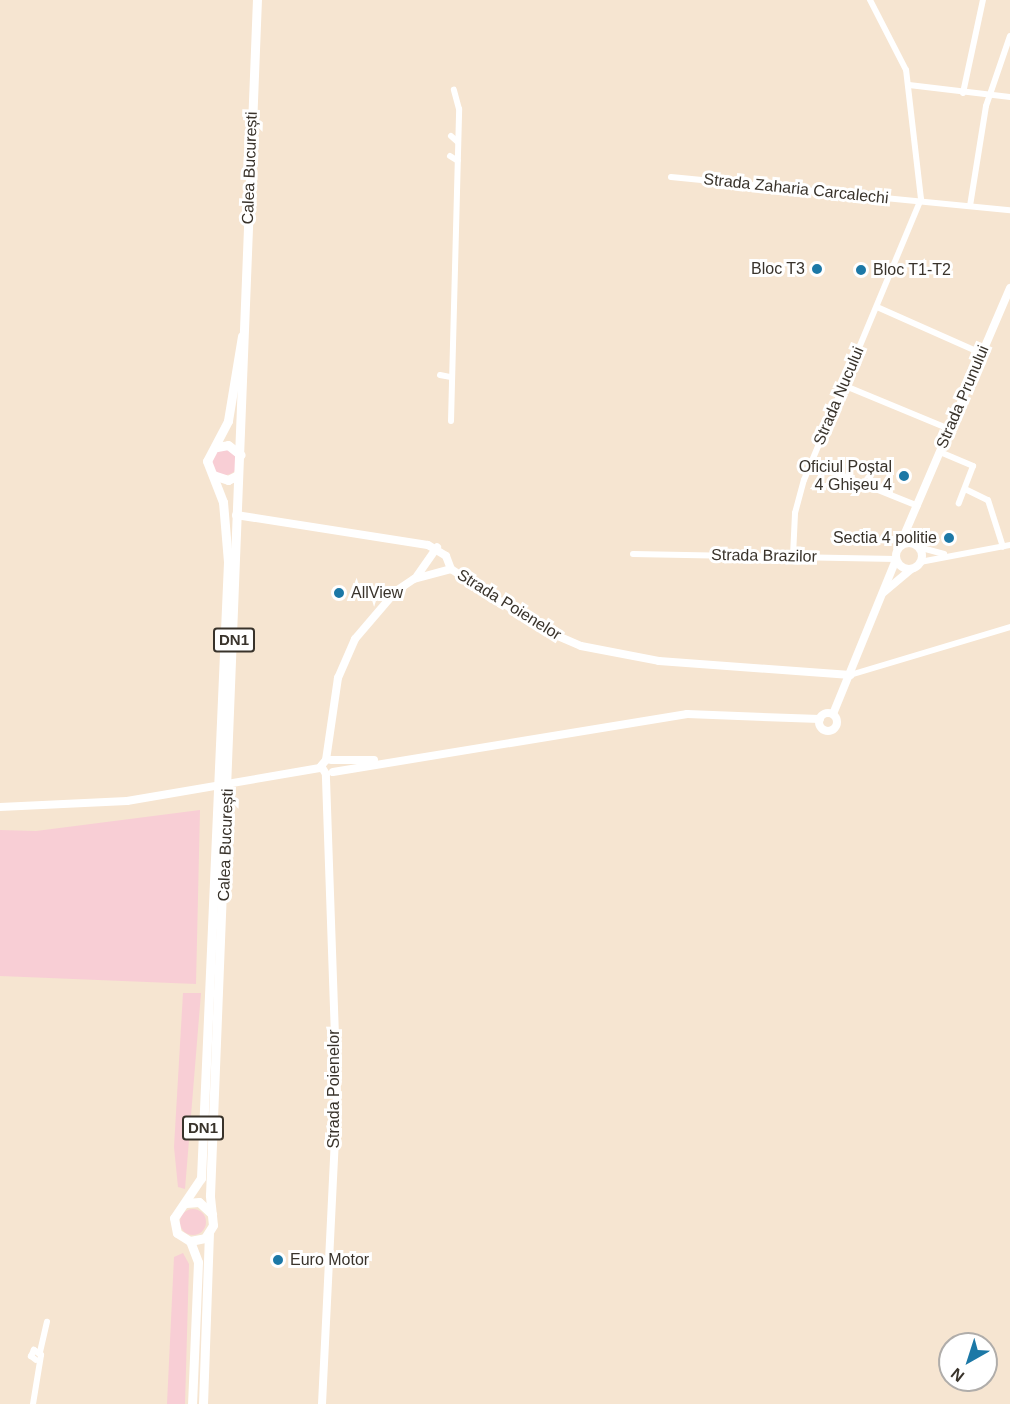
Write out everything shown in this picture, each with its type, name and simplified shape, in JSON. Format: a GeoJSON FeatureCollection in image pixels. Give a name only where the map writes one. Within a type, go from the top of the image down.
{"type":"FeatureCollection","features":[{"type":"Feature","properties":{"kind":"main road","name":"Calea București"},"geometry":{"type":"LineString","coordinates":[[192,1404],[198,1262],[190,1241],[174,1224],[201,1178],[222,839],[238,474],[241,455],[242,336],[257,0]]}},
{"type":"Feature","properties":{"kind":"main road","name":"Calea București"},"geometry":{"type":"LineString","coordinates":[[226,765],[228,562],[223,502],[207,461],[217,447],[228,421],[242,336]]}},
{"type":"Feature","properties":{"kind":"main road"},"geometry":{"type":"LineString","coordinates":[[217,447],[228,445],[241,455]]}},
{"type":"Feature","properties":{"kind":"main road"},"geometry":{"type":"LineString","coordinates":[[213,475],[228,480],[238,474]]}},
{"type":"Feature","properties":{"kind":"main road","name":"Calea București"},"geometry":{"type":"LineString","coordinates":[[202,1404],[209,1234],[212,1214],[222,839]]}},
{"type":"Feature","properties":{"kind":"main road"},"geometry":{"type":"LineString","coordinates":[[186,1203],[199,1202],[212,1214]]}},
{"type":"Feature","properties":{"kind":"main road"},"geometry":{"type":"LineString","coordinates":[[190,1241],[209,1234]]}},
{"type":"Feature","properties":{"kind":"street","name":"Strada Nucului"},"geometry":{"type":"LineString","coordinates":[[793,556],[798,499],[921,199],[909,85],[870,0]]}},
{"type":"Feature","properties":{"kind":"street"},"geometry":{"type":"LineString","coordinates":[[963,93],[983,0]]}},
{"type":"Feature","properties":{"kind":"street"},"geometry":{"type":"LineString","coordinates":[[970,206],[990,96],[1010,36]]}},
{"type":"Feature","properties":{"kind":"street"},"geometry":{"type":"LineString","coordinates":[[909,85],[1010,97]]}},
{"type":"Feature","properties":{"kind":"street"},"geometry":{"type":"LineString","coordinates":[[451,421],[450,376],[458,161],[454,90]]}},
{"type":"Feature","properties":{"kind":"street"},"geometry":{"type":"LineString","coordinates":[[451,136],[458,142]]}},
{"type":"Feature","properties":{"kind":"street"},"geometry":{"type":"LineString","coordinates":[[450,156],[458,161]]}},
{"type":"Feature","properties":{"kind":"street","name":"Strada Zaharia Carcalechi"},"geometry":{"type":"LineString","coordinates":[[671,177],[921,199]]}},
{"type":"Feature","properties":{"kind":"street"},"geometry":{"type":"LineString","coordinates":[[921,199],[1010,210]]}},
{"type":"Feature","properties":{"kind":"street","name":"Strada Prunului"},"geometry":{"type":"LineString","coordinates":[[896,559],[899,547],[1010,288]]}},
{"type":"Feature","properties":{"kind":"street"},"geometry":{"type":"LineString","coordinates":[[877,307],[981,353]]}},
{"type":"Feature","properties":{"kind":"street"},"geometry":{"type":"LineString","coordinates":[[440,375],[450,376]]}},
{"type":"Feature","properties":{"kind":"street"},"geometry":{"type":"LineString","coordinates":[[843,385],[950,429]]}},
{"type":"Feature","properties":{"kind":"street"},"geometry":{"type":"LineString","coordinates":[[940,452],[973,466],[959,503]]}},
{"type":"Feature","properties":{"kind":"street"},"geometry":{"type":"LineString","coordinates":[[811,463],[918,506]]}},
{"type":"Feature","properties":{"kind":"street"},"geometry":{"type":"LineString","coordinates":[[882,594],[920,562],[1007,546],[988,500],[965,489]]}},
{"type":"Feature","properties":{"kind":"street","name":"Strada Prunului"},"geometry":{"type":"LineString","coordinates":[[918,506],[917,546],[920,562]]}},
{"type":"Feature","properties":{"kind":"street"},"geometry":{"type":"LineString","coordinates":[[236,515],[437,547],[451,569]]}},
{"type":"Feature","properties":{"kind":"street"},"geometry":{"type":"LineString","coordinates":[[899,547],[917,546],[953,557]]}},
{"type":"Feature","properties":{"kind":"street"},"geometry":{"type":"LineString","coordinates":[[414,579],[437,547]]}},
{"type":"Feature","properties":{"kind":"street","name":"Strada Brazilor"},"geometry":{"type":"LineString","coordinates":[[633,554],[896,559]]}},
{"type":"Feature","properties":{"kind":"street"},"geometry":{"type":"LineString","coordinates":[[820,719],[820,727],[830,731],[837,724],[833,714],[896,559],[912,568]]}},
{"type":"Feature","properties":{"kind":"street","name":"Strada Poienelor"},"geometry":{"type":"LineString","coordinates":[[322,1404],[337,1094],[327,771],[330,712],[345,658],[382,603],[414,579],[451,569],[556,637],[581,646],[659,661],[850,675]]}},
{"type":"Feature","properties":{"kind":"street"},"geometry":{"type":"LineString","coordinates":[[850,675],[1010,627]]}},
{"type":"Feature","properties":{"kind":"street"},"geometry":{"type":"LineString","coordinates":[[0,807],[127,801],[687,714],[820,719],[833,714]]}},
{"type":"Feature","properties":{"kind":"street"},"geometry":{"type":"LineString","coordinates":[[328,760],[395,759]]}},
{"type":"Feature","properties":{"kind":"street","name":"Strada Poienelor"},"geometry":{"type":"LineString","coordinates":[[327,771],[328,760]]}},
{"type":"Feature","properties":{"kind":"street"},"geometry":{"type":"LineString","coordinates":[[33,1404],[36,1360],[47,1322]]}},
{"type":"Feature","properties":{"kind":"shaded area"},"geometry":{"type":"Polygon","coordinates":[[[225,449],[234,453],[238,462],[234,471],[225,475],[216,471],[212,462],[216,453],[225,449]]]}},
{"type":"Feature","properties":{"kind":"shaded area"},"geometry":{"type":"Polygon","coordinates":[[[200,810],[196,984],[0,976],[0,830],[36,831],[200,810]]]}},
{"type":"Feature","properties":{"kind":"shaded area"},"geometry":{"type":"Polygon","coordinates":[[[183,993],[201,993],[185,1189],[178,1187],[174,1147],[183,993]]]}},
{"type":"Feature","properties":{"kind":"shaded area"},"geometry":{"type":"Polygon","coordinates":[[[193,1209],[202,1213],[206,1222],[202,1231],[193,1235],[184,1231],[180,1222],[184,1213],[193,1209]]]}},
{"type":"Feature","properties":{"kind":"shaded area"},"geometry":{"type":"Polygon","coordinates":[[[183,1253],[189,1264],[185,1404],[167,1404],[174,1257],[183,1253]]]}},
{"type":"Feature","properties":{"kind":"place","name":"Bloc T3"},"geometry":{"type":"Point","coordinates":[817,269]}},
{"type":"Feature","properties":{"kind":"place","name":"Bloc T1-T2"},"geometry":{"type":"Point","coordinates":[861,270]}},
{"type":"Feature","properties":{"kind":"place","name":"Oficiul Poștal 4 Ghișeu 4"},"geometry":{"type":"Point","coordinates":[904,476]}},
{"type":"Feature","properties":{"kind":"place","name":"Sectia 4 politie"},"geometry":{"type":"Point","coordinates":[949,538]}},
{"type":"Feature","properties":{"kind":"place","name":"AllView"},"geometry":{"type":"Point","coordinates":[339,593]}},
{"type":"Feature","properties":{"kind":"place","name":"Euro Motor"},"geometry":{"type":"Point","coordinates":[278,1260]}}]}
